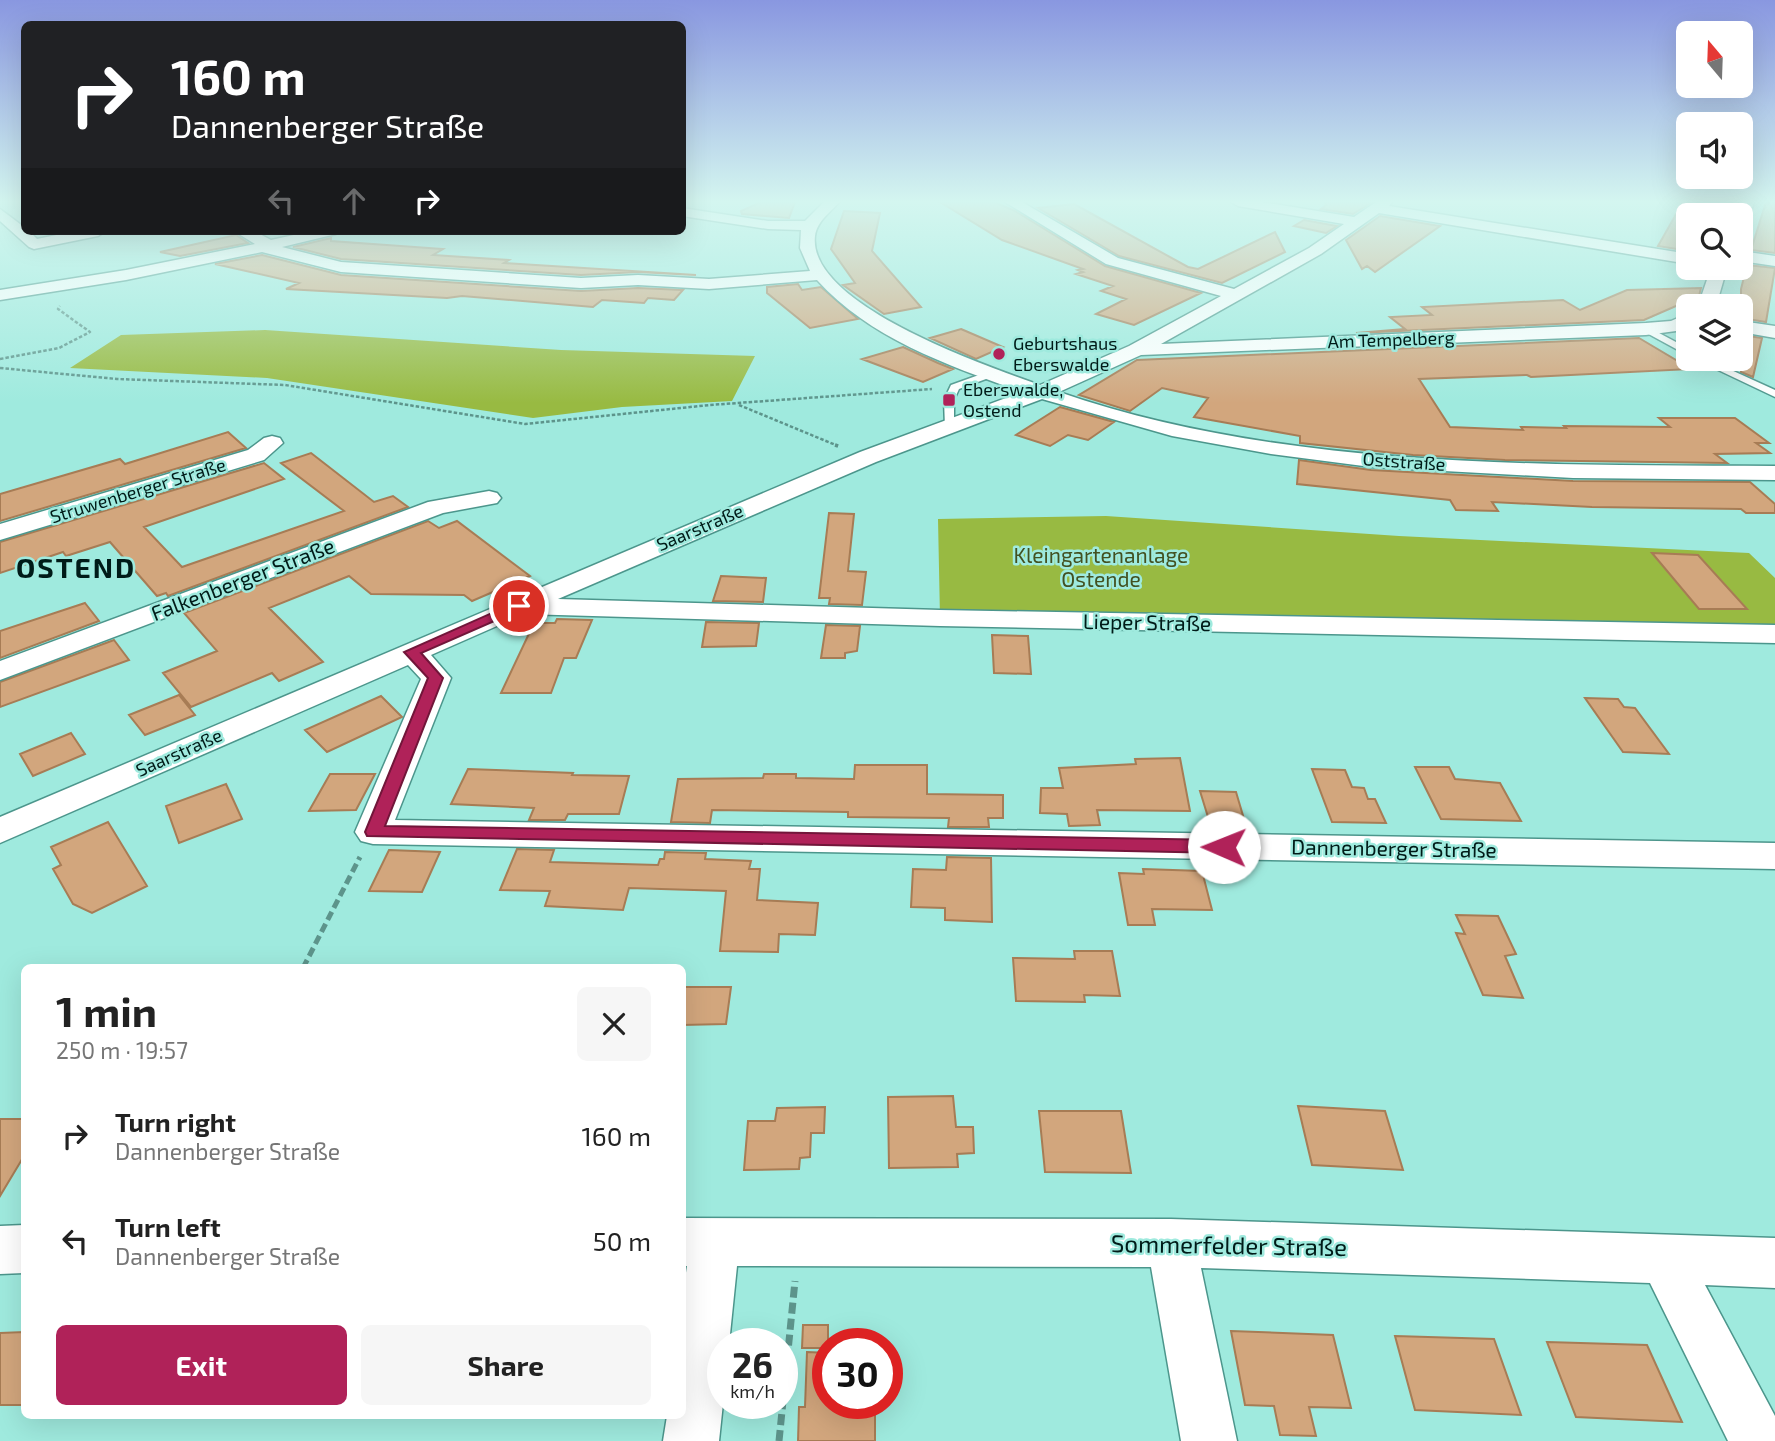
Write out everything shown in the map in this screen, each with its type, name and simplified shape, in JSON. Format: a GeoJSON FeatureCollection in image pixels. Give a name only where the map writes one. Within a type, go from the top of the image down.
{"type":"FeatureCollection","features":[{"type":"Feature","properties":{"kind":"street"},"geometry":{"type":"LineString","coordinates":[[0,295],[79,285],[159,269]]}},
{"type":"Feature","properties":{"kind":"street"},"geometry":{"type":"LineString","coordinates":[[375,269],[581,283],[638,280],[709,284],[822,275]]}},
{"type":"Feature","properties":{"kind":"street"},"geometry":{"type":"LineString","coordinates":[[818,269],[822,275]]}},
{"type":"Feature","properties":{"kind":"street"},"geometry":{"type":"LineString","coordinates":[[1142,269],[1237,295]]}},
{"type":"Feature","properties":{"kind":"street","name":"Saarstraße"},"geometry":{"type":"LineString","coordinates":[[0,831],[868,457],[1039,393],[1136,350],[1283,269]]}},
{"type":"Feature","properties":{"kind":"street","name":"Oststraße"},"geometry":{"type":"LineString","coordinates":[[822,275],[848,300],[881,324],[916,343],[990,374],[1039,393],[1231,441],[1338,457],[1438,466],[1541,470],[1775,472]]}},
{"type":"Feature","properties":{"kind":"street","name":"Am Tempelberg"},"geometry":{"type":"LineString","coordinates":[[1136,350],[1676,326]]}},
{"type":"Feature","properties":{"kind":"street"},"geometry":{"type":"LineString","coordinates":[[1753,328],[1775,332]]}},
{"type":"Feature","properties":{"kind":"street","name":"Struwenberger Straße"},"geometry":{"type":"LineString","coordinates":[[0,532],[256,455],[272,443]]}},
{"type":"Feature","properties":{"kind":"street","name":"Falkenberger Straße"},"geometry":{"type":"LineString","coordinates":[[0,671],[437,507],[489,498]]}},
{"type":"Feature","properties":{"kind":"street","name":"Lieper Straße"},"geometry":{"type":"LineString","coordinates":[[519,606],[1009,620],[1775,634]]}},
{"type":"Feature","properties":{"kind":"street"},"geometry":{"type":"LineString","coordinates":[[373,832],[436,678],[412,652]]}},
{"type":"Feature","properties":{"kind":"street","name":"Dannenberger Straße"},"geometry":{"type":"LineString","coordinates":[[373,832],[1775,856]]}},
{"type":"Feature","properties":{"kind":"street"},"geometry":{"type":"LineString","coordinates":[[691,1441],[699,1242]]}},
{"type":"Feature","properties":{"kind":"street","name":"Sommerfelder Straße"},"geometry":{"type":"LineString","coordinates":[[699,1242],[1171,1243],[1775,1262]]}},
{"type":"Feature","properties":{"kind":"street"},"geometry":{"type":"LineString","coordinates":[[1171,1243],[1209,1441]]}},
{"type":"Feature","properties":{"kind":"street"},"geometry":{"type":"LineString","coordinates":[[0,1250],[21,1249]]}},
{"type":"Feature","properties":{"kind":"street"},"geometry":{"type":"LineString","coordinates":[[1664,1259],[1758,1441]]}},
{"type":"Feature","properties":{"kind":"lane"},"geometry":{"type":"LineString","coordinates":[[1646,329],[1676,346]]}},
{"type":"Feature","properties":{"kind":"lane"},"geometry":{"type":"LineString","coordinates":[[1726,371],[1775,394]]}},
{"type":"Feature","properties":{"kind":"lane"},"geometry":{"type":"LineString","coordinates":[[948,425],[949,400],[955,387],[990,374]]}},
{"type":"Feature","properties":{"kind":"path"},"geometry":{"type":"LineString","coordinates":[[0,359],[79,341],[90,332],[85,325],[66,318],[58,309],[79,285]]}},
{"type":"Feature","properties":{"kind":"path"},"geometry":{"type":"LineString","coordinates":[[0,368],[117,379],[285,385],[525,424],[735,403],[955,387]]}},
{"type":"Feature","properties":{"kind":"path"},"geometry":{"type":"LineString","coordinates":[[735,403],[868,457]]}},
{"type":"Feature","properties":{"kind":"path"},"geometry":{"type":"LineString","coordinates":[[305,964],[373,832]]}},
{"type":"Feature","properties":{"kind":"path"},"geometry":{"type":"LineString","coordinates":[[779,1441],[799,1242]]}},
{"type":"Feature","properties":{"kind":"green space"},"geometry":{"type":"Polygon","coordinates":[[[265,330],[561,350],[755,356],[732,401],[622,407],[533,418],[267,378],[70,368],[121,335],[265,330]]]}},
{"type":"Feature","properties":{"kind":"green space","name":"Kleingartenanlage Ostende"},"geometry":{"type":"Polygon","coordinates":[[[1106,516],[1399,536],[1749,553],[1775,578],[1775,634],[940,618],[938,519],[1106,516]]]}},
{"type":"Feature","properties":{"kind":"building"},"geometry":{"type":"Polygon","coordinates":[[[238,269],[318,269],[341,275],[581,291],[638,288],[683,290],[674,300],[648,298],[644,303],[602,300],[593,307],[462,296],[447,298],[286,289],[299,283],[238,269]]]}},
{"type":"Feature","properties":{"kind":"building"},"geometry":{"type":"Polygon","coordinates":[[[495,269],[604,269],[696,275],[638,272],[581,275],[495,269]]]}},
{"type":"Feature","properties":{"kind":"building"},"geometry":{"type":"Polygon","coordinates":[[[845,269],[888,269],[921,307],[884,314],[843,285],[855,283],[845,269]]]}},
{"type":"Feature","properties":{"kind":"building"},"geometry":{"type":"Polygon","coordinates":[[[1117,269],[1201,293],[1134,325],[1096,314],[1126,299],[1101,291],[1113,286],[1076,274],[1083,272],[1078,270],[1117,269]]]}},
{"type":"Feature","properties":{"kind":"building"},"geometry":{"type":"Polygon","coordinates":[[[1170,269],[1250,269],[1222,283],[1170,269]]]}},
{"type":"Feature","properties":{"kind":"building"},"geometry":{"type":"Polygon","coordinates":[[[1753,269],[1775,269],[1766,322],[1753,320],[1753,294],[1741,294],[1743,280],[1753,280],[1753,269]]]}},
{"type":"Feature","properties":{"kind":"building"},"geometry":{"type":"Polygon","coordinates":[[[798,284],[802,290],[821,287],[858,319],[810,328],[767,293],[767,287],[798,284]]]}},
{"type":"Feature","properties":{"kind":"building"},"geometry":{"type":"Polygon","coordinates":[[[1701,288],[1700,294],[1676,294],[1676,306],[1644,320],[1356,333],[1405,329],[1390,317],[1432,315],[1422,307],[1563,300],[1580,310],[1627,290],[1701,288]]]}},
{"type":"Feature","properties":{"kind":"building"},"geometry":{"type":"Polygon","coordinates":[[[961,329],[1003,347],[976,359],[930,338],[961,329]]]}},
{"type":"Feature","properties":{"kind":"building"},"geometry":{"type":"Polygon","coordinates":[[[1753,337],[1762,338],[1753,377],[1741,372],[1753,371],[1753,337]]]}},
{"type":"Feature","properties":{"kind":"building"},"geometry":{"type":"Polygon","coordinates":[[[1639,338],[1676,360],[1676,370],[1419,379],[1450,427],[1523,430],[1521,427],[1670,427],[1659,418],[1735,418],[1769,443],[1756,443],[1770,453],[1715,454],[1727,463],[1505,460],[1413,455],[1300,443],[1300,436],[1194,417],[1208,398],[1162,388],[1130,411],[1079,395],[1137,360],[1639,338]]]}},
{"type":"Feature","properties":{"kind":"building"},"geometry":{"type":"Polygon","coordinates":[[[903,347],[953,369],[923,382],[862,359],[903,347]]]}},
{"type":"Feature","properties":{"kind":"building"},"geometry":{"type":"Polygon","coordinates":[[[1060,407],[1114,422],[1088,440],[1068,435],[1050,446],[1016,435],[1060,407]]]}},
{"type":"Feature","properties":{"kind":"building"},"geometry":{"type":"Polygon","coordinates":[[[228,432],[246,448],[0,521],[0,494],[120,459],[125,464],[228,432]]]}},
{"type":"Feature","properties":{"kind":"building"},"geometry":{"type":"Polygon","coordinates":[[[311,453],[374,502],[393,496],[408,507],[168,596],[166,593],[157,596],[110,542],[66,556],[63,552],[0,573],[0,542],[264,463],[284,479],[144,527],[182,567],[344,511],[281,463],[311,453]]]}},
{"type":"Feature","properties":{"kind":"building"},"geometry":{"type":"Polygon","coordinates":[[[1299,460],[1371,470],[1573,481],[1750,482],[1775,504],[1775,513],[1746,513],[1741,509],[1592,507],[1492,502],[1498,511],[1456,510],[1450,500],[1297,484],[1299,460]]]}},
{"type":"Feature","properties":{"kind":"building"},"geometry":{"type":"Polygon","coordinates":[[[829,513],[854,514],[848,571],[866,572],[862,605],[829,604],[830,598],[819,598],[829,513]]]}},
{"type":"Feature","properties":{"kind":"building"},"geometry":{"type":"Polygon","coordinates":[[[428,521],[439,528],[457,521],[530,576],[472,601],[464,595],[371,594],[349,576],[269,608],[323,662],[279,681],[272,673],[191,707],[163,673],[217,651],[184,613],[428,521]]]}},
{"type":"Feature","properties":{"kind":"building"},"geometry":{"type":"Polygon","coordinates":[[[1652,553],[1698,555],[1747,609],[1699,609],[1652,553]]]}},
{"type":"Feature","properties":{"kind":"building"},"geometry":{"type":"Polygon","coordinates":[[[721,576],[766,578],[763,602],[713,601],[721,576]]]}},
{"type":"Feature","properties":{"kind":"building"},"geometry":{"type":"Polygon","coordinates":[[[85,603],[99,621],[0,658],[0,631],[85,603]]]}},
{"type":"Feature","properties":{"kind":"building"},"geometry":{"type":"Polygon","coordinates":[[[557,619],[592,620],[576,658],[564,658],[551,693],[501,693],[534,623],[555,623],[557,619]]]}},
{"type":"Feature","properties":{"kind":"building"},"geometry":{"type":"Polygon","coordinates":[[[706,622],[759,623],[756,646],[702,647],[706,622]]]}},
{"type":"Feature","properties":{"kind":"building"},"geometry":{"type":"Polygon","coordinates":[[[826,625],[860,626],[857,651],[845,653],[845,658],[821,658],[826,625]]]}},
{"type":"Feature","properties":{"kind":"building"},"geometry":{"type":"Polygon","coordinates":[[[992,635],[1028,636],[1031,674],[994,673],[992,635]]]}},
{"type":"Feature","properties":{"kind":"building"},"geometry":{"type":"Polygon","coordinates":[[[114,640],[129,660],[0,707],[0,682],[114,640]]]}},
{"type":"Feature","properties":{"kind":"building"},"geometry":{"type":"Polygon","coordinates":[[[179,695],[195,715],[145,735],[129,715],[179,695]]]}},
{"type":"Feature","properties":{"kind":"building"},"geometry":{"type":"Polygon","coordinates":[[[381,696],[402,717],[327,752],[305,730],[381,696]]]}},
{"type":"Feature","properties":{"kind":"building"},"geometry":{"type":"Polygon","coordinates":[[[1585,698],[1618,699],[1624,707],[1635,708],[1669,754],[1623,752],[1585,698]]]}},
{"type":"Feature","properties":{"kind":"building"},"geometry":{"type":"Polygon","coordinates":[[[71,733],[85,754],[33,776],[20,754],[71,733]]]}},
{"type":"Feature","properties":{"kind":"building"},"geometry":{"type":"Polygon","coordinates":[[[1180,758],[1190,811],[1097,810],[1100,825],[1069,826],[1067,814],[1040,813],[1041,788],[1063,788],[1059,768],[1136,764],[1135,759],[1180,758]]]}},
{"type":"Feature","properties":{"kind":"building"},"geometry":{"type":"Polygon","coordinates":[[[855,765],[927,765],[927,794],[1003,795],[1003,818],[988,818],[989,827],[948,827],[949,818],[848,817],[848,812],[712,810],[710,823],[671,822],[678,779],[763,778],[764,774],[796,774],[796,778],[854,779],[855,765]]]}},
{"type":"Feature","properties":{"kind":"building"},"geometry":{"type":"Polygon","coordinates":[[[1415,767],[1449,767],[1455,779],[1500,783],[1521,821],[1441,819],[1415,767]]]}},
{"type":"Feature","properties":{"kind":"building"},"geometry":{"type":"Polygon","coordinates":[[[468,769],[629,776],[619,814],[568,814],[565,820],[529,820],[534,808],[451,804],[468,769]]]}},
{"type":"Feature","properties":{"kind":"building"},"geometry":{"type":"Polygon","coordinates":[[[1312,769],[1345,770],[1352,787],[1364,788],[1368,799],[1375,799],[1386,823],[1332,822],[1312,769]]]}},
{"type":"Feature","properties":{"kind":"building"},"geometry":{"type":"Polygon","coordinates":[[[330,774],[375,774],[356,810],[309,811],[330,774]]]}},
{"type":"Feature","properties":{"kind":"building"},"geometry":{"type":"Polygon","coordinates":[[[226,784],[242,819],[179,843],[166,806],[226,784]]]}},
{"type":"Feature","properties":{"kind":"building"},"geometry":{"type":"Polygon","coordinates":[[[1200,791],[1236,792],[1244,819],[1208,817],[1200,791]]]}},
{"type":"Feature","properties":{"kind":"building"},"geometry":{"type":"Polygon","coordinates":[[[108,822],[147,886],[92,913],[73,904],[53,869],[61,865],[51,847],[108,822]]]}},
{"type":"Feature","properties":{"kind":"building"},"geometry":{"type":"Polygon","coordinates":[[[517,849],[554,850],[550,862],[658,865],[660,859],[664,859],[665,852],[706,853],[705,859],[751,861],[749,869],[760,869],[757,900],[818,903],[815,935],[779,934],[778,952],[720,951],[726,891],[629,888],[623,910],[545,906],[550,891],[500,890],[517,849]]]}},
{"type":"Feature","properties":{"kind":"building"},"geometry":{"type":"Polygon","coordinates":[[[389,850],[440,852],[422,892],[369,891],[389,850]]]}},
{"type":"Feature","properties":{"kind":"building"},"geometry":{"type":"Polygon","coordinates":[[[947,857],[991,858],[992,922],[945,920],[945,908],[911,907],[913,869],[946,870],[947,857]]]}},
{"type":"Feature","properties":{"kind":"building"},"geometry":{"type":"Polygon","coordinates":[[[1143,869],[1202,871],[1212,910],[1152,909],[1155,925],[1128,925],[1119,873],[1144,874],[1143,869]]]}},
{"type":"Feature","properties":{"kind":"building"},"geometry":{"type":"Polygon","coordinates":[[[1456,915],[1498,916],[1516,954],[1505,956],[1523,998],[1483,995],[1456,933],[1465,934],[1456,915]]]}},
{"type":"Feature","properties":{"kind":"building"},"geometry":{"type":"Polygon","coordinates":[[[1074,951],[1112,951],[1120,996],[1084,995],[1085,1002],[1016,1001],[1013,958],[1075,959],[1074,951]]]}},
{"type":"Feature","properties":{"kind":"building"},"geometry":{"type":"Polygon","coordinates":[[[686,987],[731,987],[726,1024],[686,1025],[686,987]]]}},
{"type":"Feature","properties":{"kind":"building"},"geometry":{"type":"Polygon","coordinates":[[[953,1096],[956,1127],[973,1127],[974,1153],[957,1154],[958,1167],[889,1168],[888,1097],[953,1096]]]}},
{"type":"Feature","properties":{"kind":"building"},"geometry":{"type":"Polygon","coordinates":[[[1298,1106],[1385,1111],[1403,1170],[1312,1165],[1298,1106]]]}},
{"type":"Feature","properties":{"kind":"building"},"geometry":{"type":"Polygon","coordinates":[[[825,1107],[824,1133],[811,1133],[810,1157],[800,1158],[799,1169],[744,1170],[748,1121],[775,1121],[777,1108],[825,1107]]]}},
{"type":"Feature","properties":{"kind":"building"},"geometry":{"type":"Polygon","coordinates":[[[1039,1111],[1121,1111],[1131,1173],[1045,1172],[1039,1111]]]}},
{"type":"Feature","properties":{"kind":"building"},"geometry":{"type":"Polygon","coordinates":[[[0,1119],[21,1119],[21,1161],[0,1196],[0,1119]]]}},
{"type":"Feature","properties":{"kind":"building"},"geometry":{"type":"Polygon","coordinates":[[[803,1325],[828,1325],[828,1328],[812,1328],[812,1348],[802,1348],[803,1325]]]}},
{"type":"Feature","properties":{"kind":"building"},"geometry":{"type":"Polygon","coordinates":[[[1231,1331],[1333,1335],[1351,1408],[1309,1407],[1316,1436],[1280,1435],[1274,1406],[1245,1405],[1231,1331]]]}},
{"type":"Feature","properties":{"kind":"building"},"geometry":{"type":"Polygon","coordinates":[[[21,1332],[21,1405],[0,1405],[0,1333],[21,1332]]]}},
{"type":"Feature","properties":{"kind":"building"},"geometry":{"type":"Polygon","coordinates":[[[1395,1336],[1494,1339],[1521,1415],[1415,1410],[1395,1336]]]}},
{"type":"Feature","properties":{"kind":"building"},"geometry":{"type":"Polygon","coordinates":[[[1547,1342],[1647,1345],[1682,1422],[1576,1417],[1547,1342]]]}},
{"type":"Feature","properties":{"kind":"building"},"geometry":{"type":"Polygon","coordinates":[[[807,1352],[812,1352],[812,1419],[875,1419],[875,1441],[798,1441],[799,1407],[805,1407],[807,1352]]]}},
{"type":"Feature","properties":{"kind":"place","name":"Geburtshaus Eberswalde"},"geometry":{"type":"Point","coordinates":[999,354]}},
{"type":"Feature","properties":{"kind":"place","name":"Eberswalde, Ostend"},"geometry":{"type":"Point","coordinates":[949,400]}},
{"type":"Feature","properties":{"kind":"district","name":"OSTEND"},"geometry":{"type":"Point","coordinates":[76,568]}},
{"type":"Feature","properties":{"kind":"route"},"geometry":{"type":"LineString","coordinates":[[519,606],[412,652],[436,678],[373,832],[1224,847]]}}]}
